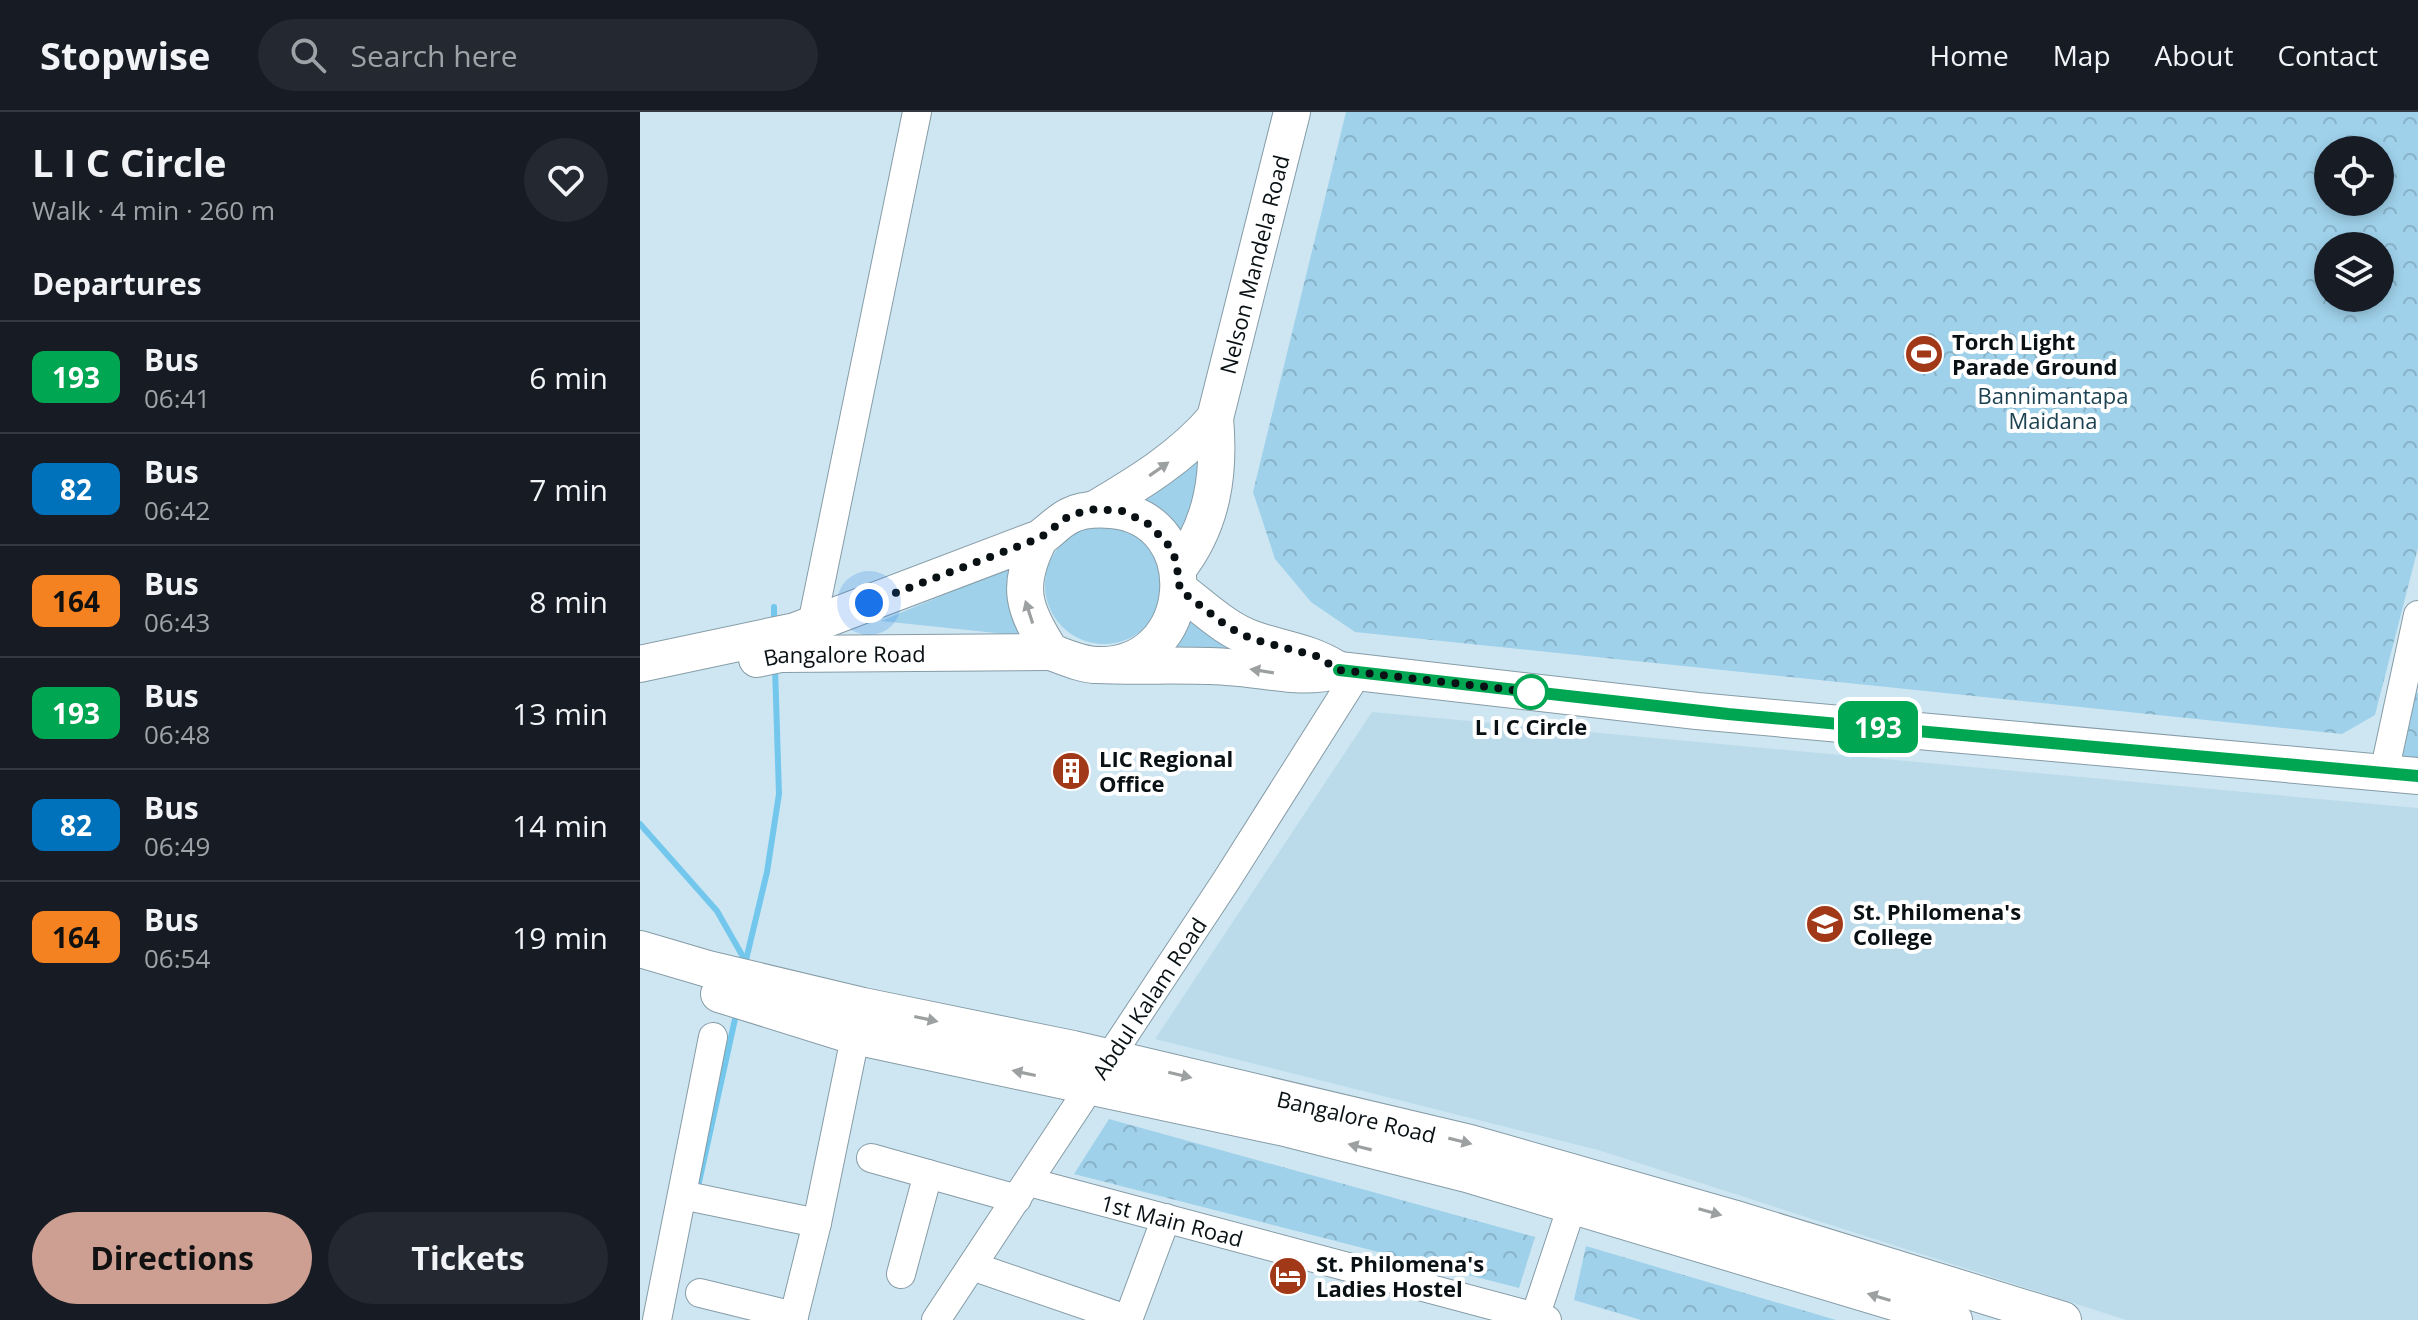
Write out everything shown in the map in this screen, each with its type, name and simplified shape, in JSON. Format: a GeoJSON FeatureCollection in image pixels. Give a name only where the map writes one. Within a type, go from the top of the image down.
{"type":"FeatureCollection","features":[{"type":"Feature","properties":{"kind":"main road","name":"Nelson Mandela Road"},"geometry":{"type":"LineString","coordinates":[[1179,580],[1205,526],[1216,480],[1218,453],[1215,418],[1292,112]]}},
{"type":"Feature","properties":{"kind":"main road","name":"Nelson Mandela Road"},"geometry":{"type":"LineString","coordinates":[[1095,509],[1176,457],[1215,418]]}},
{"type":"Feature","properties":{"kind":"main road"},"geometry":{"type":"LineString","coordinates":[[640,664],[781,642],[1040,538],[1070,515],[1095,509],[1122,511],[1147,523],[1167,543],[1179,580],[1173,618],[1166,632],[1145,652],[1120,663],[1096,665]]}},
{"type":"Feature","properties":{"kind":"main road"},"geometry":{"type":"LineString","coordinates":[[1205,526],[1204,572],[1208,593],[1228,627]]}},
{"type":"Feature","properties":{"kind":"main road"},"geometry":{"type":"LineString","coordinates":[[1040,538],[1028,562],[1025,600],[1033,625],[1051,652],[1096,665],[1224,666],[1297,676],[1349,671],[1728,714],[2401,774]]}},
{"type":"Feature","properties":{"kind":"main road"},"geometry":{"type":"LineString","coordinates":[[1179,580],[1228,627],[1252,639],[1316,656],[1349,671]]}},
{"type":"Feature","properties":{"kind":"main road","name":"Bangalore Road"},"geometry":{"type":"LineString","coordinates":[[640,687],[781,642],[1051,652]]}},
{"type":"Feature","properties":{"kind":"main road","name":"Bangalore Road"},"geometry":{"type":"LineString","coordinates":[[640,949],[707,979],[858,1021],[1099,1073],[1470,1143],[1736,1219],[2063,1320]]}},
{"type":"Feature","properties":{"kind":"main road","name":"Bangalore Road"},"geometry":{"type":"LineString","coordinates":[[640,972],[707,979]]}},
{"type":"Feature","properties":{"kind":"main road","name":"Bangalore Road"},"geometry":{"type":"LineString","coordinates":[[1099,1073],[1289,1129],[1467,1174],[1954,1320]]}},
{"type":"Feature","properties":{"kind":"street"},"geometry":{"type":"LineString","coordinates":[[781,642],[917,112]]}},
{"type":"Feature","properties":{"kind":"street"},"geometry":{"type":"LineString","coordinates":[[2401,774],[2418,615]]}},
{"type":"Feature","properties":{"kind":"street","name":"Abdul Kalam Road"},"geometry":{"type":"LineString","coordinates":[[936,1320],[1226,881],[1349,671]]}},
{"type":"Feature","properties":{"kind":"street"},"geometry":{"type":"LineString","coordinates":[[700,1293],[793,1318],[817,1223],[858,1021]]}},
{"type":"Feature","properties":{"kind":"street"},"geometry":{"type":"LineString","coordinates":[[657,1320],[713,1037]]}},
{"type":"Feature","properties":{"kind":"street","name":"1st Main Road"},"geometry":{"type":"LineString","coordinates":[[871,1158],[928,1174],[1166,1218],[1539,1319]]}},
{"type":"Feature","properties":{"kind":"street"},"geometry":{"type":"LineString","coordinates":[[901,1274],[928,1174]]}},
{"type":"Feature","properties":{"kind":"street"},"geometry":{"type":"LineString","coordinates":[[682,1195],[817,1223]]}},
{"type":"Feature","properties":{"kind":"street"},"geometry":{"type":"LineString","coordinates":[[1539,1319],[1572,1206]]}},
{"type":"Feature","properties":{"kind":"street"},"geometry":{"type":"LineString","coordinates":[[972,1266],[1129,1320],[1166,1218]]}},
{"type":"Feature","properties":{"kind":"shaded area","name":"St. Philomena's College"},"geometry":{"type":"Polygon","coordinates":[[[1372,712],[2418,808],[2418,1320],[2126,1320],[1598,1150],[1155,1039],[1372,712]]]}},
{"type":"Feature","properties":{"kind":"green space","name":"Bannimantapa Maidana"},"geometry":{"type":"Polygon","coordinates":[[[1346,112],[2418,112],[2418,548],[2375,715],[2342,734],[1355,632],[1311,602],[1275,559],[1253,492],[1346,112]]]}},
{"type":"Feature","properties":{"kind":"green space"},"geometry":{"type":"Polygon","coordinates":[[[1204,451],[1182,542],[1133,501],[1204,451]]]}},
{"type":"Feature","properties":{"kind":"green space"},"geometry":{"type":"Polygon","coordinates":[[[1104,526],[1137,536],[1153,552],[1163,585],[1153,618],[1137,634],[1104,644],[1071,634],[1055,618],[1045,585],[1055,552],[1071,536],[1104,526]]]}},
{"type":"Feature","properties":{"kind":"green space"},"geometry":{"type":"Polygon","coordinates":[[[1018,564],[1025,636],[881,621],[1018,564]]]}},
{"type":"Feature","properties":{"kind":"green space"},"geometry":{"type":"Polygon","coordinates":[[[1194,610],[1244,652],[1159,655],[1194,610]]]}},
{"type":"Feature","properties":{"kind":"green space"},"geometry":{"type":"Polygon","coordinates":[[[2415,692],[2418,693],[2418,762],[2401,760],[2415,692]]]}},
{"type":"Feature","properties":{"kind":"green space"},"geometry":{"type":"Polygon","coordinates":[[[1109,1119],[1535,1237],[1519,1288],[1074,1174],[1109,1119]]]}},
{"type":"Feature","properties":{"kind":"green space"},"geometry":{"type":"Polygon","coordinates":[[[1586,1246],[1836,1320],[1641,1320],[1574,1300],[1586,1246]]]}},
{"type":"Feature","properties":{"kind":"waterway"},"geometry":{"type":"LineString","coordinates":[[774,607],[774,624]]}},
{"type":"Feature","properties":{"kind":"waterway"},"geometry":{"type":"LineString","coordinates":[[745,964],[767,872],[779,794],[775,667]]}},
{"type":"Feature","properties":{"kind":"waterway"},"geometry":{"type":"LineString","coordinates":[[640,824],[717,911],[746,962]]}},
{"type":"Feature","properties":{"kind":"waterway"},"geometry":{"type":"LineString","coordinates":[[697,1191],[737,1010]]}},
{"type":"Feature","properties":{"kind":"bus line","name":"193"},"geometry":{"type":"LineString","coordinates":[[1339,670],[1728,714],[2418,776]]}},
{"type":"Feature","properties":{"kind":"place","name":"Torch Light Parade Ground"},"geometry":{"type":"Point","coordinates":[1924,354]}},
{"type":"Feature","properties":{"kind":"place","name":"L I C Circle"},"geometry":{"type":"Point","coordinates":[1531,692]}},
{"type":"Feature","properties":{"kind":"place","name":"LIC Regional Office"},"geometry":{"type":"Point","coordinates":[1071,771]}},
{"type":"Feature","properties":{"kind":"place","name":"St. Philomena's College"},"geometry":{"type":"Point","coordinates":[1825,924]}},
{"type":"Feature","properties":{"kind":"place","name":"St. Philomena's Ladies Hostel"},"geometry":{"type":"Point","coordinates":[1288,1276]}},
{"type":"Feature","properties":{"kind":"route"},"geometry":{"type":"LineString","coordinates":[[869,603],[1040,538],[1070,515],[1095,509],[1122,511],[1147,523],[1167,543],[1176,560],[1180,590],[1228,627],[1252,639],[1316,656],[1339,670],[1531,692]]}}]}
